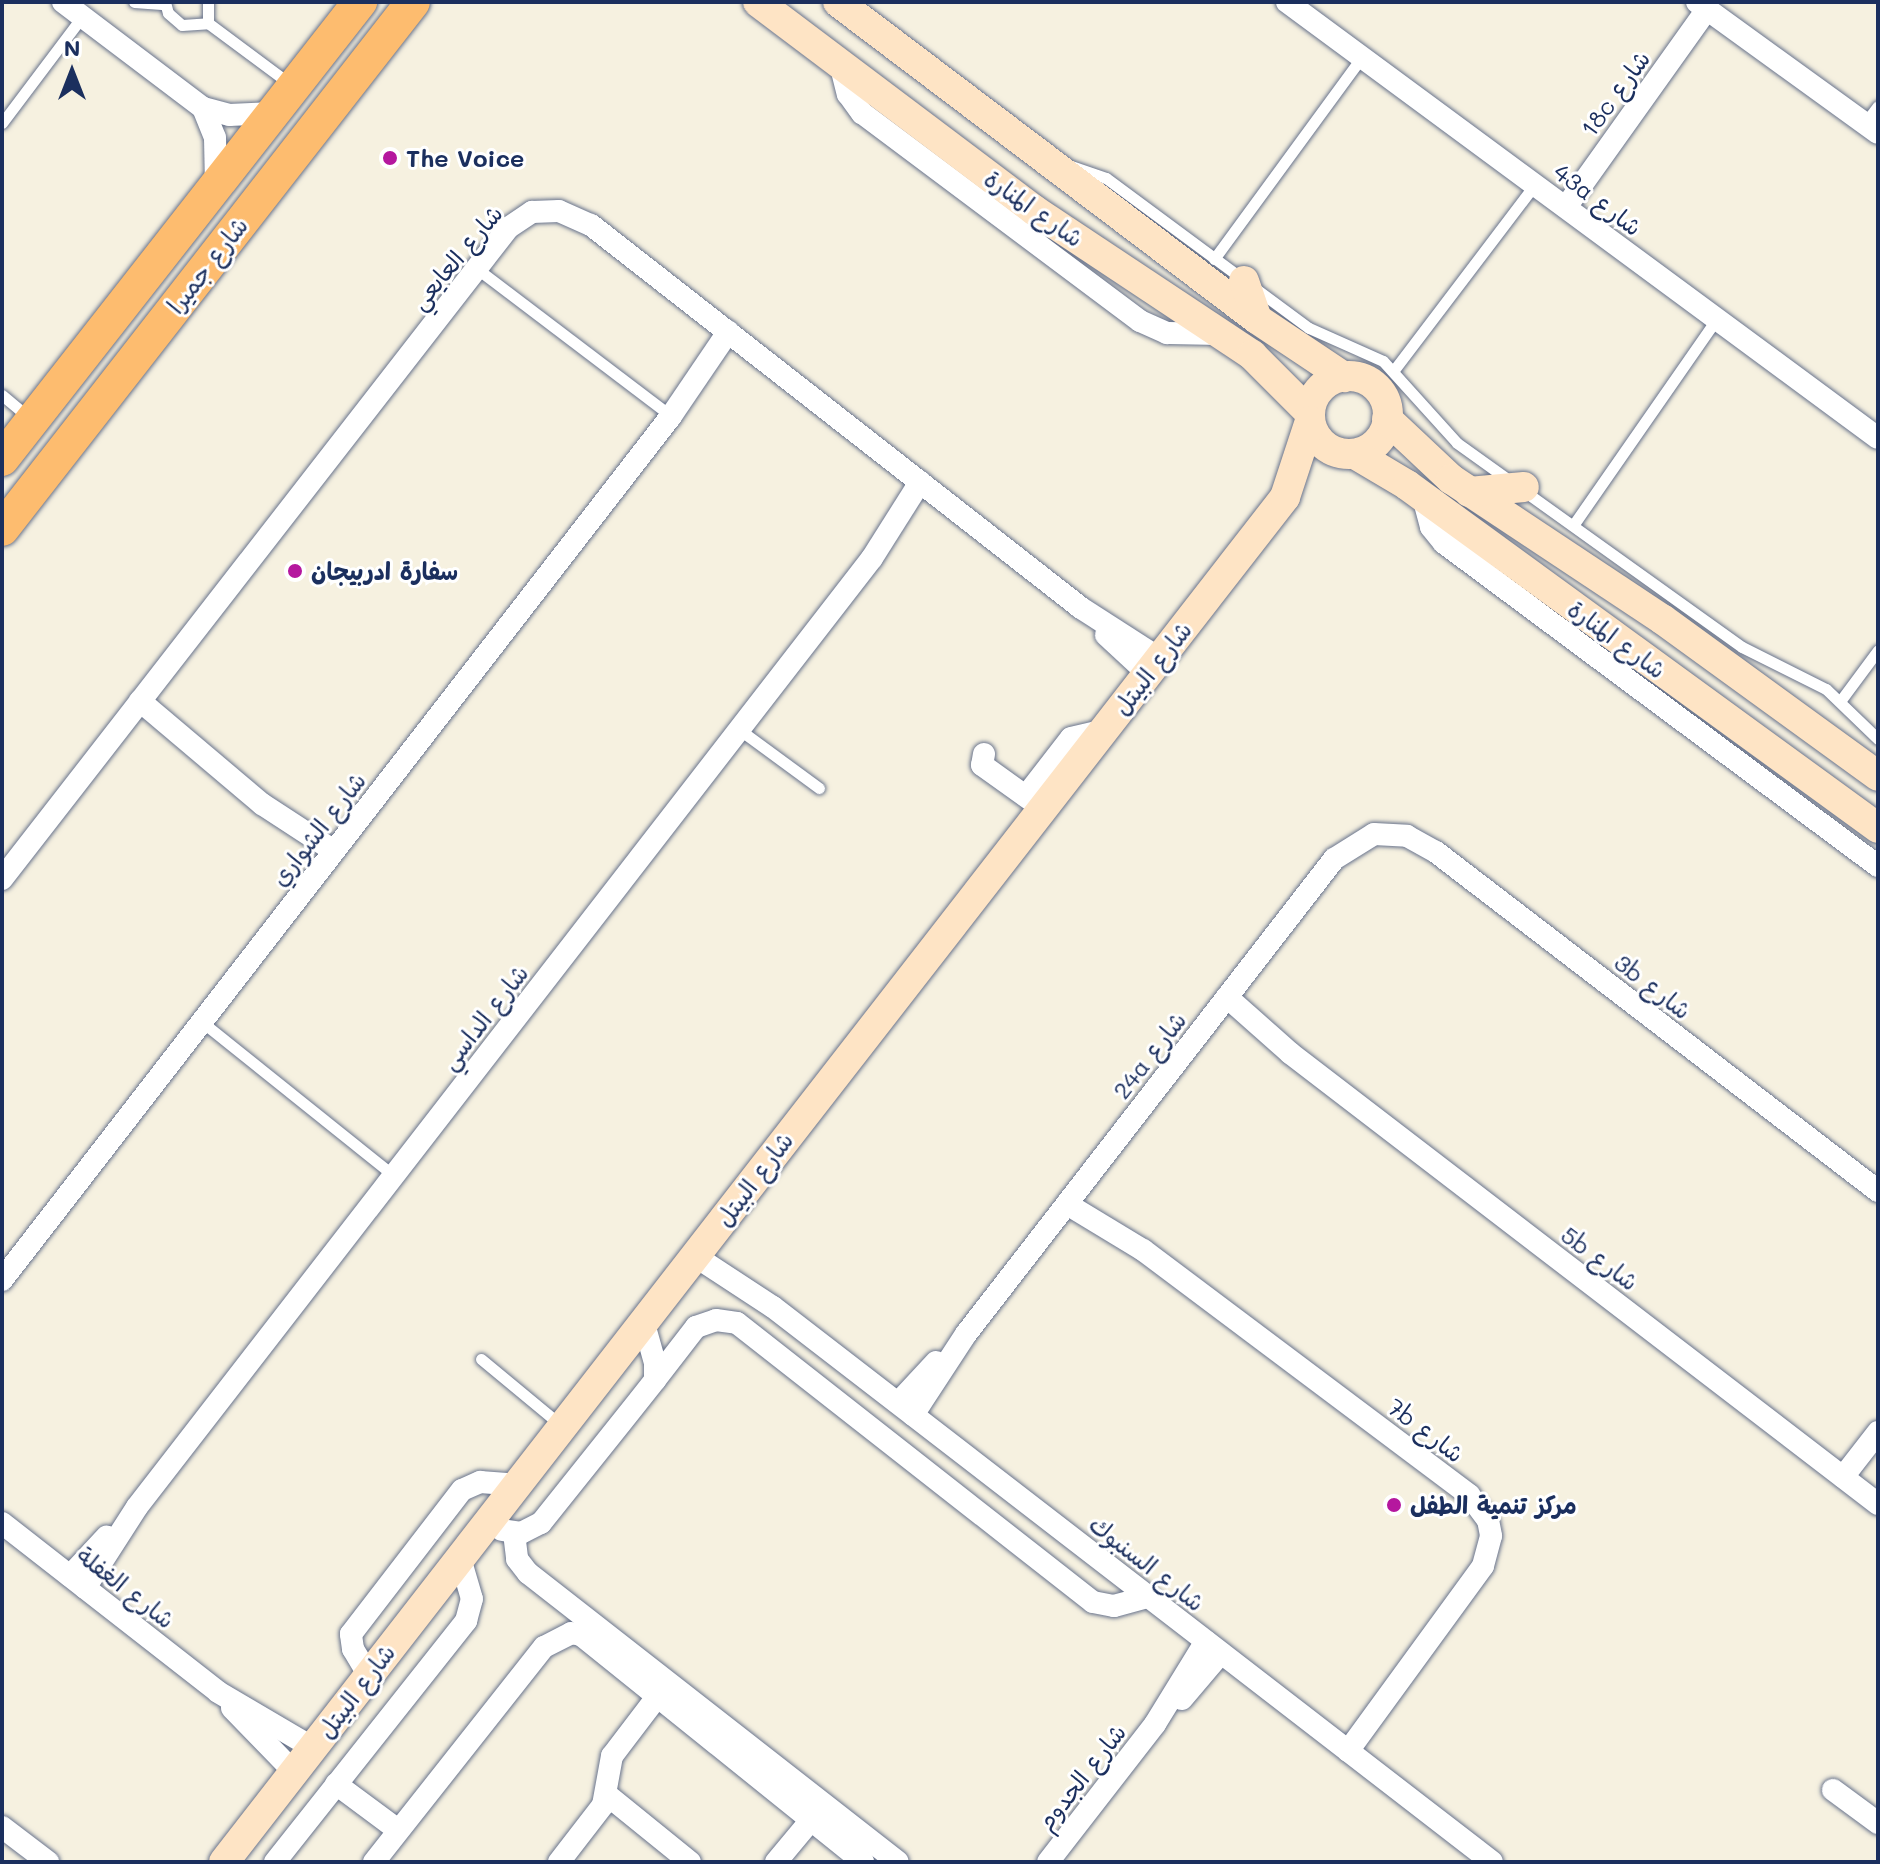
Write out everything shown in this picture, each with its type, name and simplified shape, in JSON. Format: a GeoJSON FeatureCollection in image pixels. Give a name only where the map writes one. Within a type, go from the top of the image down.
{"type":"FeatureCollection","features":[{"type":"Feature","properties":{"kind":"main road","name":"شارع جميرا"},"geometry":{"type":"LineString","coordinates":[[2,459],[360,2]]}},
{"type":"Feature","properties":{"kind":"main road","name":"شارع جميرا"},"geometry":{"type":"LineString","coordinates":[[2,529],[413,2]]}},
{"type":"Feature","properties":{"kind":"main road","name":"شارع المنارة"},"geometry":{"type":"LineString","coordinates":[[758,2],[1024,203],[1268,368],[1310,416]]}},
{"type":"Feature","properties":{"kind":"main road","name":"شارع المنارة"},"geometry":{"type":"LineString","coordinates":[[838,2],[1053,168],[1257,319],[1344,377]]}},
{"type":"Feature","properties":{"kind":"main road"},"geometry":{"type":"LineString","coordinates":[[1244,281],[1257,319]]}},
{"type":"Feature","properties":{"kind":"main road"},"geometry":{"type":"LineString","coordinates":[[1344,377],[1376,387],[1387,419],[1377,442],[1351,454],[1327,447],[1310,416],[1320,389],[1344,377]]}},
{"type":"Feature","properties":{"kind":"main road","name":"شارع البيتل"},"geometry":{"type":"LineString","coordinates":[[1285,497],[1310,416]]}},
{"type":"Feature","properties":{"kind":"main road","name":"شارع المنارة"},"geometry":{"type":"LineString","coordinates":[[1387,419],[1417,452],[1469,492],[1662,619],[1878,776]]}},
{"type":"Feature","properties":{"kind":"main road","name":"شارع المنارة"},"geometry":{"type":"LineString","coordinates":[[1351,454],[1423,497],[1878,828]]}},
{"type":"Feature","properties":{"kind":"main road","name":"شارع البيتل"},"geometry":{"type":"LineString","coordinates":[[224,1862],[460,1558],[500,1530],[520,1485],[563,1426],[701,1249],[1034,802],[1102,731],[1285,497],[1351,454]]}},
{"type":"Feature","properties":{"kind":"main road"},"geometry":{"type":"LineString","coordinates":[[1469,492],[1524,487]]}},
{"type":"Feature","properties":{"kind":"street"},"geometry":{"type":"LineString","coordinates":[[63,2],[203,108],[229,115],[284,100]]}},
{"type":"Feature","properties":{"kind":"street","name":"43a شارع"},"geometry":{"type":"LineString","coordinates":[[1287,2],[1878,438]]}},
{"type":"Feature","properties":{"kind":"street"},"geometry":{"type":"LineString","coordinates":[[1702,6],[1874,120]]}},
{"type":"Feature","properties":{"kind":"street","name":"18c شارع"},"geometry":{"type":"LineString","coordinates":[[1566,207],[1702,6]]}},
{"type":"Feature","properties":{"kind":"street"},"geometry":{"type":"LineString","coordinates":[[203,108],[217,149],[216,186]]}},
{"type":"Feature","properties":{"kind":"street","name":"شارع العايعي"},"geometry":{"type":"LineString","coordinates":[[2,879],[476,268],[519,218],[559,211],[591,225],[1153,666]]}},
{"type":"Feature","properties":{"kind":"street","name":"شارع الشواري"},"geometry":{"type":"LineString","coordinates":[[2,1280],[734,337]]}},
{"type":"Feature","properties":{"kind":"street","name":"شارع الداسي"},"geometry":{"type":"LineString","coordinates":[[78,1582],[927,488]]}},
{"type":"Feature","properties":{"kind":"street"},"geometry":{"type":"LineString","coordinates":[[1423,497],[1431,527],[1444,543],[1878,866]]}},
{"type":"Feature","properties":{"kind":"street"},"geometry":{"type":"LineString","coordinates":[[134,708],[210,763],[329,858]]}},
{"type":"Feature","properties":{"kind":"street"},"geometry":{"type":"LineString","coordinates":[[984,754],[982,765],[1034,802]]}},
{"type":"Feature","properties":{"kind":"street","name":"24a شارع"},"geometry":{"type":"LineString","coordinates":[[906,1409],[1334,859],[1359,840],[1390,832]]}},
{"type":"Feature","properties":{"kind":"street","name":"3b شارع"},"geometry":{"type":"LineString","coordinates":[[1390,832],[1436,852],[1878,1191]]}},
{"type":"Feature","properties":{"kind":"street","name":"5b شارع"},"geometry":{"type":"LineString","coordinates":[[1222,1004],[1878,1504]]}},
{"type":"Feature","properties":{"kind":"street","name":"7b شارع"},"geometry":{"type":"LineString","coordinates":[[1072,1197],[1469,1495],[1488,1520],[1490,1544],[1483,1566],[1348,1751]]}},
{"type":"Feature","properties":{"kind":"street","name":"شارع السنبوك"},"geometry":{"type":"LineString","coordinates":[[701,1249],[1492,1862]]}},
{"type":"Feature","properties":{"kind":"street"},"geometry":{"type":"LineString","coordinates":[[771,1306],[779,1354]]}},
{"type":"Feature","properties":{"kind":"street"},"geometry":{"type":"LineString","coordinates":[[643,1320],[655,1380]]}},
{"type":"Feature","properties":{"kind":"street"},"geometry":{"type":"LineString","coordinates":[[898,1862],[528,1573],[500,1530],[541,1523],[655,1380],[687,1334],[716,1320],[737,1323],[779,1354],[1093,1602],[1114,1606],[1148,1597]]}},
{"type":"Feature","properties":{"kind":"street"},"geometry":{"type":"LineString","coordinates":[[1843,1477],[1878,1432]]}},
{"type":"Feature","properties":{"kind":"street"},"geometry":{"type":"LineString","coordinates":[[368,1674],[353,1649],[351,1634],[462,1490],[480,1482],[520,1485]]}},
{"type":"Feature","properties":{"kind":"street","name":"شارع الغفلة"},"geometry":{"type":"LineString","coordinates":[[2,1523],[218,1692],[313,1748]]}},
{"type":"Feature","properties":{"kind":"street"},"geometry":{"type":"LineString","coordinates":[[275,1862],[466,1621],[472,1599],[460,1558]]}},
{"type":"Feature","properties":{"kind":"street"},"geometry":{"type":"LineString","coordinates":[[374,1862],[551,1639],[581,1635],[863,1862]]}},
{"type":"Feature","properties":{"kind":"street","name":"شارع الجدوم"},"geometry":{"type":"LineString","coordinates":[[1048,1862],[1214,1647]]}},
{"type":"Feature","properties":{"kind":"street","name":"شارع الغفلة"},"geometry":{"type":"LineString","coordinates":[[218,1692],[294,1772]]}},
{"type":"Feature","properties":{"kind":"street"},"geometry":{"type":"LineString","coordinates":[[559,1862],[606,1794],[612,1756],[657,1697]]}},
{"type":"Feature","properties":{"kind":"street"},"geometry":{"type":"LineString","coordinates":[[336,1784],[398,1830]]}},
{"type":"Feature","properties":{"kind":"street"},"geometry":{"type":"LineString","coordinates":[[1833,1790],[1878,1823]]}},
{"type":"Feature","properties":{"kind":"street"},"geometry":{"type":"LineString","coordinates":[[606,1794],[690,1862]]}},
{"type":"Feature","properties":{"kind":"street"},"geometry":{"type":"LineString","coordinates":[[776,1862],[811,1820]]}},
{"type":"Feature","properties":{"kind":"street"},"geometry":{"type":"LineString","coordinates":[[2,1827],[48,1862]]}},
{"type":"Feature","properties":{"kind":"lane"},"geometry":{"type":"LineString","coordinates":[[134,2],[165,3],[182,25],[208,23]]}},
{"type":"Feature","properties":{"kind":"lane"},"geometry":{"type":"LineString","coordinates":[[208,2],[208,23],[284,100]]}},
{"type":"Feature","properties":{"kind":"lane"},"geometry":{"type":"LineString","coordinates":[[2,123],[82,17]]}},
{"type":"Feature","properties":{"kind":"lane"},"geometry":{"type":"LineString","coordinates":[[1214,259],[1362,57]]}},
{"type":"Feature","properties":{"kind":"lane"},"geometry":{"type":"LineString","coordinates":[[1053,168],[1094,170],[1309,328],[1394,370],[1433,421],[1742,647],[1841,700],[1878,739]]}},
{"type":"Feature","properties":{"kind":"lane"},"geometry":{"type":"LineString","coordinates":[[1394,370],[1535,184]]}},
{"type":"Feature","properties":{"kind":"lane"},"geometry":{"type":"LineString","coordinates":[[476,268],[674,413]]}},
{"type":"Feature","properties":{"kind":"lane"},"geometry":{"type":"LineString","coordinates":[[1574,524],[1716,320]]}},
{"type":"Feature","properties":{"kind":"lane"},"geometry":{"type":"LineString","coordinates":[[2,395],[32,420]]}},
{"type":"Feature","properties":{"kind":"lane"},"geometry":{"type":"LineString","coordinates":[[1841,700],[1878,650]]}},
{"type":"Feature","properties":{"kind":"lane"},"geometry":{"type":"LineString","coordinates":[[740,730],[819,788]]}},
{"type":"Feature","properties":{"kind":"lane"},"geometry":{"type":"LineString","coordinates":[[202,1022],[394,1176]]}},
{"type":"Feature","properties":{"kind":"lane"},"geometry":{"type":"LineString","coordinates":[[481,1359],[563,1426]]}},
{"type":"Feature","properties":{"kind":"place","name":"The Voice"},"geometry":{"type":"Point","coordinates":[390,158]}},
{"type":"Feature","properties":{"kind":"place","name":"سفارة ادربيجان"},"geometry":{"type":"Point","coordinates":[295,571]}},
{"type":"Feature","properties":{"kind":"place","name":"مركز تنمية الطفل"},"geometry":{"type":"Point","coordinates":[1394,1505]}}]}
